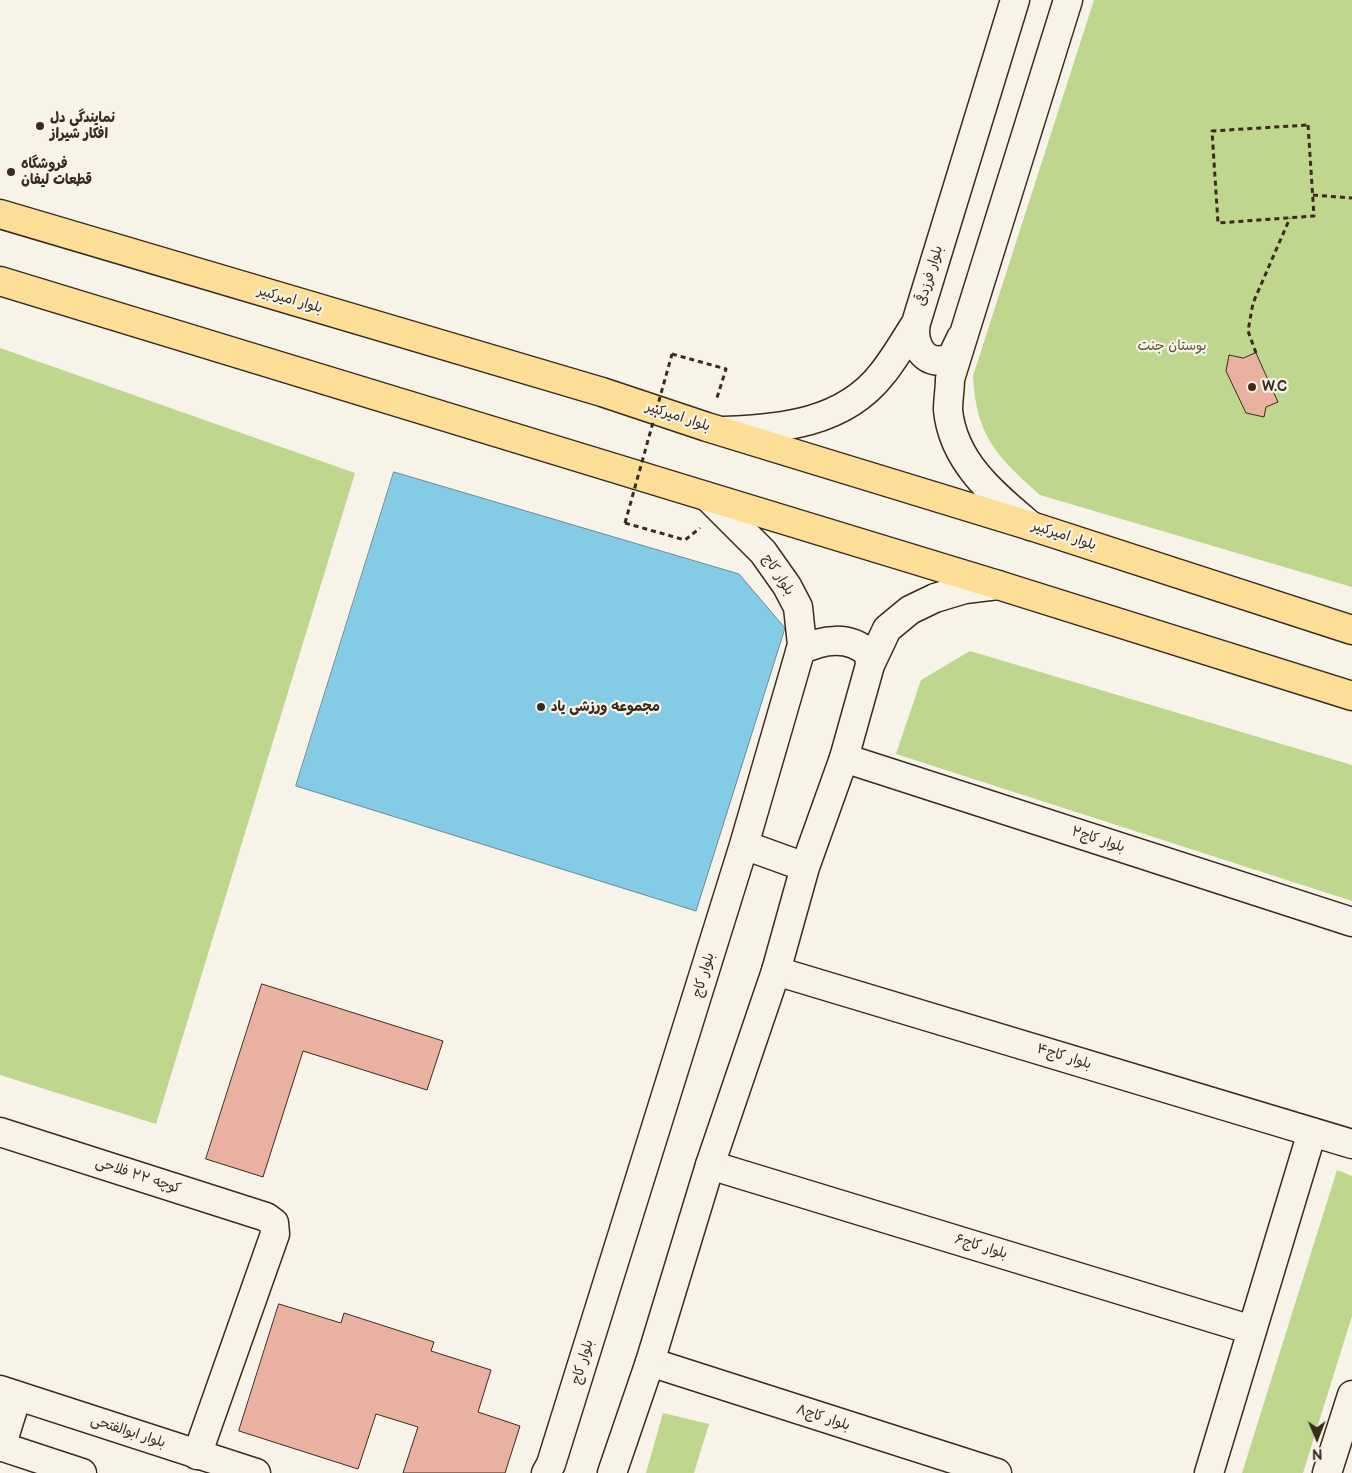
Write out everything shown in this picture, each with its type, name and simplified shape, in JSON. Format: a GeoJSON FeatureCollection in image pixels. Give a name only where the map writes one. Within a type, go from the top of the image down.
{"type":"FeatureCollection","features":[{"type":"Feature","properties":{"kind":"main road","name":"بلوار امیرکبیر"},"geometry":{"type":"LineString","coordinates":[[0,214],[602,392],[720,431],[1031,526],[1352,630]]}},
{"type":"Feature","properties":{"kind":"main road"},"geometry":{"type":"LineString","coordinates":[[0,281],[998,585],[1352,696]]}},
{"type":"Feature","properties":{"kind":"street","name":"بلوار فرزدقی"},"geometry":{"type":"LineString","coordinates":[[720,431],[762,430],[819,418],[844,406],[862,394],[881,375],[916,323],[1015,0]]}},
{"type":"Feature","properties":{"kind":"street"},"geometry":{"type":"LineString","coordinates":[[1031,526],[992,493],[978,478],[956,441],[948,410],[950,379],[1068,0]]}},
{"type":"Feature","properties":{"kind":"street"},"geometry":{"type":"LineString","coordinates":[[916,323],[918,346],[924,356],[933,360],[943,360],[952,356],[963,335]]}},
{"type":"Feature","properties":{"kind":"street","name":"بلوار کاج"},"geometry":{"type":"LineString","coordinates":[[550,1470],[744,845],[802,645],[798,607],[787,586],[763,552],[710,498]]}},
{"type":"Feature","properties":{"kind":"street"},"geometry":{"type":"LineString","coordinates":[[612,1473],[650,1362],[710,1165],[776,971],[805,867],[844,758],[870,665],[887,629],[910,610],[935,598],[965,589],[998,585]]}},
{"type":"Feature","properties":{"kind":"street"},"geometry":{"type":"LineString","coordinates":[[800,651],[813,644],[845,640],[862,646],[870,654],[870,665]]}},
{"type":"Feature","properties":{"kind":"street","name":"بلوار کاج۲"},"geometry":{"type":"LineString","coordinates":[[844,758],[1352,922]]}},
{"type":"Feature","properties":{"kind":"street"},"geometry":{"type":"LineString","coordinates":[[744,845],[805,867]]}},
{"type":"Feature","properties":{"kind":"street","name":"بلوار کاج۴"},"geometry":{"type":"LineString","coordinates":[[776,971],[1352,1144]]}},
{"type":"Feature","properties":{"kind":"street","name":"کوچه ۲۲ فلاحی"},"geometry":{"type":"LineString","coordinates":[[0,1132],[266,1217],[274,1223],[275,1234],[197,1455]]}},
{"type":"Feature","properties":{"kind":"street"},"geometry":{"type":"LineString","coordinates":[[1209,1473],[1312,1132]]}},
{"type":"Feature","properties":{"kind":"street","name":"بلوار کاج۶"},"geometry":{"type":"LineString","coordinates":[[710,1165],[1252,1330]]}},
{"type":"Feature","properties":{"kind":"street","name":"بلوار کاج۸"},"geometry":{"type":"LineString","coordinates":[[650,1362],[969,1469],[997,1473]]}},
{"type":"Feature","properties":{"kind":"street"},"geometry":{"type":"LineString","coordinates":[[8,1393],[1,1446],[82,1473]]}},
{"type":"Feature","properties":{"kind":"street","name":"بلوار ابوالفتحی"},"geometry":{"type":"LineString","coordinates":[[8,1393],[256,1473]]}},
{"type":"Feature","properties":{"kind":"street"},"geometry":{"type":"LineString","coordinates":[[1327,1473],[1352,1395]]}},
{"type":"Feature","properties":{"kind":"path"},"geometry":{"type":"LineString","coordinates":[[1308,125],[1313,195],[1314,216],[1218,223],[1212,131],[1308,125]]}},
{"type":"Feature","properties":{"kind":"path"},"geometry":{"type":"LineString","coordinates":[[1313,195],[1352,198]]}},
{"type":"Feature","properties":{"kind":"path"},"geometry":{"type":"LineString","coordinates":[[1256,353],[1248,332],[1253,303],[1290,218]]}},
{"type":"Feature","properties":{"kind":"path"},"geometry":{"type":"LineString","coordinates":[[685,540],[625,523],[672,354],[726,370]]}},
{"type":"Feature","properties":{"kind":"green space","name":"بوستان جنت"},"geometry":{"type":"Polygon","coordinates":[[[1094,0],[1352,0],[1352,587],[1040,495],[1012,469],[991,444],[984,430],[975,397],[973,376],[1094,0]]]}},
{"type":"Feature","properties":{"kind":"green space"},"geometry":{"type":"Polygon","coordinates":[[[0,348],[355,473],[156,1124],[0,1075],[0,348]]]}},
{"type":"Feature","properties":{"kind":"green space"},"geometry":{"type":"Polygon","coordinates":[[[970,651],[1352,765],[1352,901],[896,754],[921,680],[970,651]]]}},
{"type":"Feature","properties":{"kind":"green space"},"geometry":{"type":"Polygon","coordinates":[[[1337,1170],[1352,1176],[1352,1316],[1303,1473],[1242,1473],[1337,1170]]]}},
{"type":"Feature","properties":{"kind":"green space"},"geometry":{"type":"Polygon","coordinates":[[[663,1413],[709,1424],[694,1473],[646,1473],[663,1413]]]}},
{"type":"Feature","properties":{"kind":"water","name":"مجموعه ورزشی یاد"},"geometry":{"type":"Polygon","coordinates":[[[394,472],[739,574],[785,628],[696,911],[296,786],[394,472]]]}},
{"type":"Feature","properties":{"kind":"building","name":"W.C"},"geometry":{"type":"Polygon","coordinates":[[[1256,353],[1278,402],[1266,407],[1264,417],[1246,413],[1226,371],[1229,355],[1243,358],[1256,353]]]}},
{"type":"Feature","properties":{"kind":"building"},"geometry":{"type":"Polygon","coordinates":[[[262,984],[443,1041],[427,1090],[303,1051],[263,1177],[206,1159],[262,984]]]}},
{"type":"Feature","properties":{"kind":"building"},"geometry":{"type":"Polygon","coordinates":[[[279,1304],[341,1323],[344,1313],[434,1342],[431,1351],[491,1370],[478,1412],[520,1426],[505,1473],[403,1473],[418,1427],[376,1414],[358,1469],[239,1431],[279,1304]]]}},
{"type":"Feature","properties":{"kind":"place","name":"نمایندگی دل افکار شیراز"},"geometry":{"type":"Point","coordinates":[40,126]}},
{"type":"Feature","properties":{"kind":"place","name":"فروشگاه قطعات لیفان"},"geometry":{"type":"Point","coordinates":[11,172]}},
{"type":"Feature","properties":{"kind":"place","name":"W.C"},"geometry":{"type":"Point","coordinates":[1252,387]}},
{"type":"Feature","properties":{"kind":"place","name":"مجموعه ورزشی یاد"},"geometry":{"type":"Point","coordinates":[541,707]}}]}
